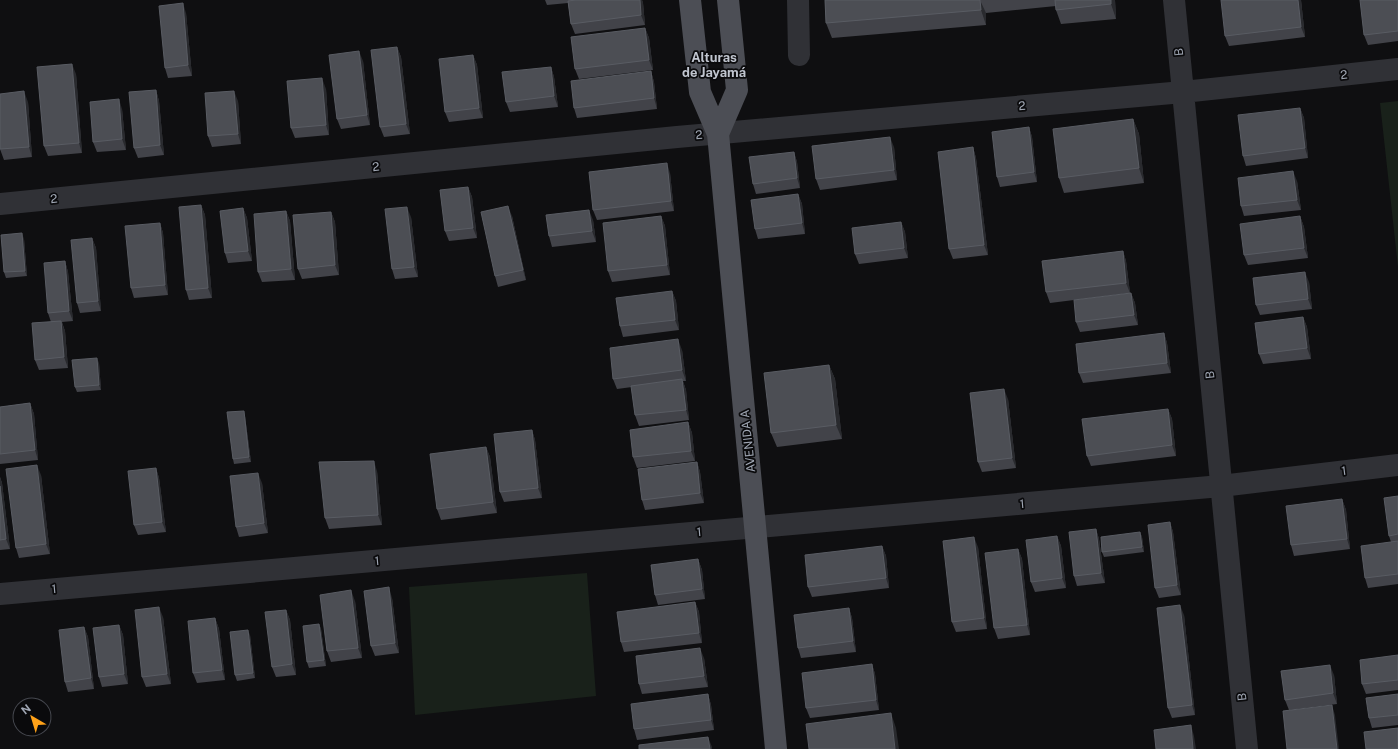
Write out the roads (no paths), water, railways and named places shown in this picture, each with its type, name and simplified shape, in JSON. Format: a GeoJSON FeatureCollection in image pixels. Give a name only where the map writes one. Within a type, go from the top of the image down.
{"type":"FeatureCollection","features":[{"type":"Feature","properties":{"kind":"main road","name":"AVENIDA A"},"geometry":{"type":"LineString","coordinates":[[690,0],[700,92],[718,134],[776,749]]}},
{"type":"Feature","properties":{"kind":"main road","name":"AVENIDA A"},"geometry":{"type":"LineString","coordinates":[[718,134],[737,90],[728,0]]}},
{"type":"Feature","properties":{"kind":"street"},"geometry":{"type":"LineString","coordinates":[[798,0],[799,55]]}},
{"type":"Feature","properties":{"kind":"street","name":"B"},"geometry":{"type":"LineString","coordinates":[[1174,0],[1247,749]]}},
{"type":"Feature","properties":{"kind":"street","name":"2"},"geometry":{"type":"LineString","coordinates":[[0,204],[718,134],[1183,92],[1398,69]]}},
{"type":"Feature","properties":{"kind":"street","name":"1"},"geometry":{"type":"LineString","coordinates":[[0,594],[1221,486],[1398,465]]}},
{"type":"Feature","properties":{"kind":"district","name":"Alturas de Jayamá"},"geometry":{"type":"Point","coordinates":[714,64]}}]}
